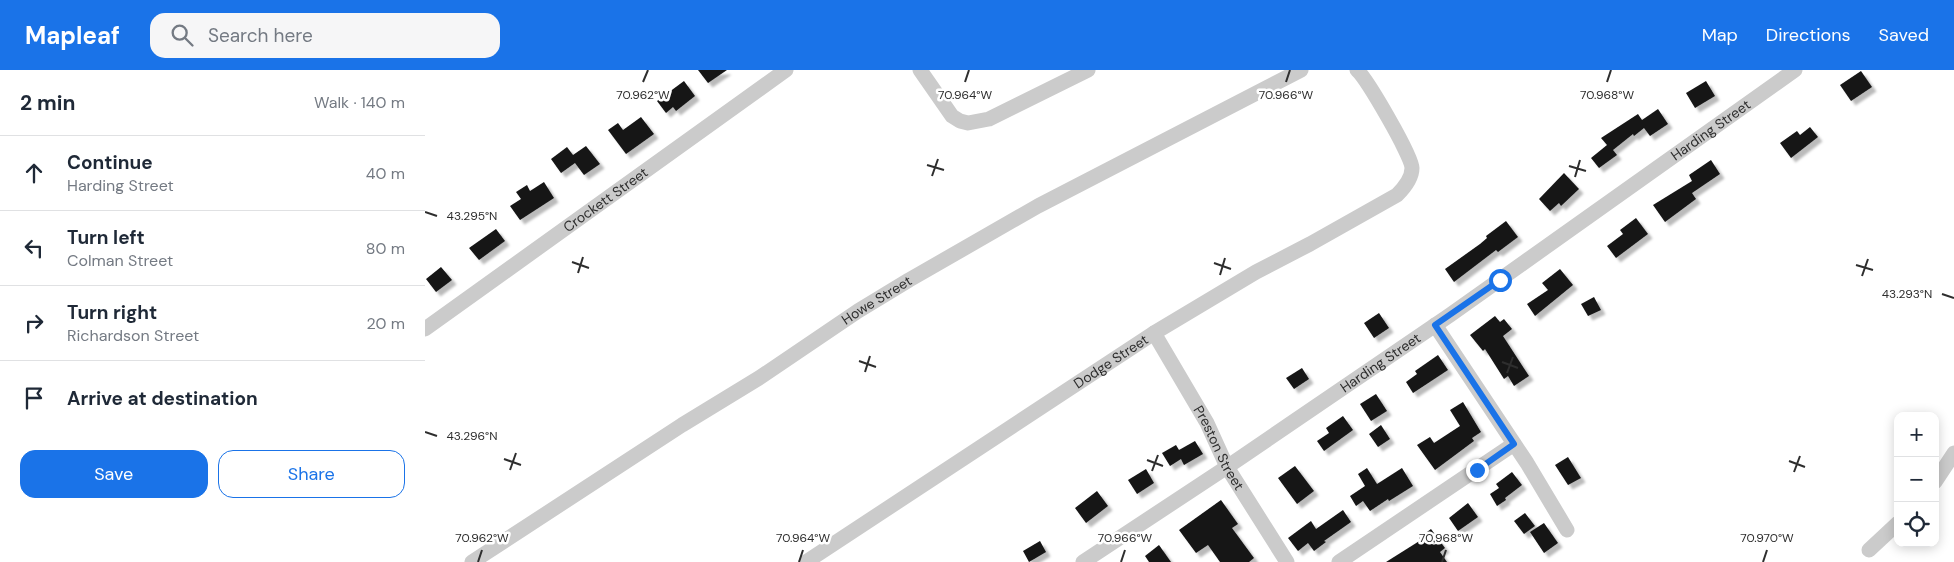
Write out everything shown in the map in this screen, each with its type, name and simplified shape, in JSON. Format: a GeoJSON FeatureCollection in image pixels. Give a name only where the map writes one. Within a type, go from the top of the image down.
{"type":"FeatureCollection","features":[{"type":"Feature","properties":{"kind":"street","name":"Crockett Street"},"geometry":{"type":"LineString","coordinates":[[425,329],[786,70]]}},
{"type":"Feature","properties":{"kind":"street"},"geometry":{"type":"LineString","coordinates":[[921,70],[952,116],[960,121],[977,122],[989,119],[1088,70]]}},
{"type":"Feature","properties":{"kind":"street","name":"Howe Street"},"geometry":{"type":"LineString","coordinates":[[472,562],[909,280],[1038,206],[1301,70]]}},
{"type":"Feature","properties":{"kind":"street","name":"Dodge Street"},"geometry":{"type":"LineString","coordinates":[[807,562],[1154,333],[1256,272],[1397,195],[1407,184],[1412,168],[1406,152],[1370,86],[1357,70]]}},
{"type":"Feature","properties":{"kind":"street","name":"Harding Street"},"geometry":{"type":"LineString","coordinates":[[1083,562],[1227,467],[1435,325],[1787,72]]}},
{"type":"Feature","properties":{"kind":"street"},"geometry":{"type":"LineString","coordinates":[[1435,325],[1514,444],[1567,530]]}},
{"type":"Feature","properties":{"kind":"street","name":"Preston Street"},"geometry":{"type":"LineString","coordinates":[[1154,333],[1207,423],[1227,467],[1287,562]]}},
{"type":"Feature","properties":{"kind":"street"},"geometry":{"type":"LineString","coordinates":[[1339,562],[1514,444]]}},
{"type":"Feature","properties":{"kind":"street"},"geometry":{"type":"LineString","coordinates":[[1939,476],[1954,453]]}},
{"type":"Feature","properties":{"kind":"street"},"geometry":{"type":"LineString","coordinates":[[1869,550],[1894,526]]}},
{"type":"Feature","properties":{"kind":"building"},"geometry":{"type":"Polygon","coordinates":[[[698,70],[727,70],[708,83],[698,70]]]}},
{"type":"Feature","properties":{"kind":"building"},"geometry":{"type":"Polygon","coordinates":[[[1861,71],[1872,87],[1851,101],[1840,85],[1861,71]]]}},
{"type":"Feature","properties":{"kind":"building"},"geometry":{"type":"Polygon","coordinates":[[[684,81],[695,96],[676,111],[673,107],[666,113],[657,101],[684,81]]]}},
{"type":"Feature","properties":{"kind":"building"},"geometry":{"type":"Polygon","coordinates":[[[1706,81],[1715,96],[1695,108],[1686,93],[1706,81]]]}},
{"type":"Feature","properties":{"kind":"building"},"geometry":{"type":"Polygon","coordinates":[[[1658,109],[1668,124],[1650,136],[1644,128],[1634,136],[1633,134],[1613,150],[1617,155],[1599,168],[1591,158],[1607,145],[1601,138],[1638,114],[1642,120],[1658,109]]]}},
{"type":"Feature","properties":{"kind":"building"},"geometry":{"type":"Polygon","coordinates":[[[641,117],[654,134],[626,154],[608,130],[618,123],[623,130],[641,117]]]}},
{"type":"Feature","properties":{"kind":"building"},"geometry":{"type":"Polygon","coordinates":[[[1810,127],[1818,137],[1791,158],[1780,143],[1797,131],[1800,135],[1810,127]]]}},
{"type":"Feature","properties":{"kind":"building"},"geometry":{"type":"Polygon","coordinates":[[[586,146],[600,164],[584,175],[575,163],[561,173],[551,159],[567,147],[573,155],[586,146]]]}},
{"type":"Feature","properties":{"kind":"building"},"geometry":{"type":"Polygon","coordinates":[[[1711,160],[1720,174],[1692,193],[1696,199],[1665,222],[1653,205],[1692,181],[1689,175],[1711,160]]]}},
{"type":"Feature","properties":{"kind":"building"},"geometry":{"type":"Polygon","coordinates":[[[1564,173],[1579,189],[1561,206],[1559,203],[1550,211],[1539,199],[1564,173]]]}},
{"type":"Feature","properties":{"kind":"building"},"geometry":{"type":"Polygon","coordinates":[[[544,182],[554,198],[520,220],[510,206],[521,199],[516,192],[527,185],[530,191],[544,182]]]}},
{"type":"Feature","properties":{"kind":"building"},"geometry":{"type":"Polygon","coordinates":[[[1636,218],[1648,234],[1616,258],[1607,246],[1623,234],[1620,230],[1636,218]]]}},
{"type":"Feature","properties":{"kind":"building"},"geometry":{"type":"Polygon","coordinates":[[[1506,221],[1518,237],[1498,252],[1496,250],[1454,282],[1445,269],[1480,244],[1487,238],[1486,236],[1506,221]]]}},
{"type":"Feature","properties":{"kind":"building"},"geometry":{"type":"Polygon","coordinates":[[[496,229],[505,241],[479,260],[469,248],[496,229]]]}},
{"type":"Feature","properties":{"kind":"building"},"geometry":{"type":"Polygon","coordinates":[[[441,267],[452,280],[436,292],[426,279],[441,267]]]}},
{"type":"Feature","properties":{"kind":"building"},"geometry":{"type":"Polygon","coordinates":[[[1560,269],[1573,285],[1535,316],[1527,304],[1548,290],[1542,283],[1560,269]]]}},
{"type":"Feature","properties":{"kind":"building"},"geometry":{"type":"Polygon","coordinates":[[[1594,297],[1601,310],[1588,316],[1581,304],[1594,297]]]}},
{"type":"Feature","properties":{"kind":"building"},"geometry":{"type":"Polygon","coordinates":[[[1379,313],[1389,328],[1374,338],[1364,323],[1379,313]]]}},
{"type":"Feature","properties":{"kind":"building"},"geometry":{"type":"Polygon","coordinates":[[[1495,316],[1500,322],[1504,319],[1512,329],[1503,336],[1529,376],[1514,386],[1508,376],[1504,379],[1485,349],[1483,351],[1470,335],[1495,316]]]}},
{"type":"Feature","properties":{"kind":"building"},"geometry":{"type":"Polygon","coordinates":[[[1438,355],[1448,370],[1413,393],[1406,382],[1417,374],[1415,371],[1438,355]]]}},
{"type":"Feature","properties":{"kind":"building"},"geometry":{"type":"Polygon","coordinates":[[[1302,368],[1309,379],[1294,389],[1286,378],[1302,368]]]}},
{"type":"Feature","properties":{"kind":"building"},"geometry":{"type":"Polygon","coordinates":[[[1376,394],[1387,411],[1371,421],[1360,404],[1376,394]]]}},
{"type":"Feature","properties":{"kind":"building"},"geometry":{"type":"Polygon","coordinates":[[[1463,402],[1481,432],[1472,438],[1474,441],[1435,470],[1417,445],[1430,437],[1434,443],[1460,426],[1450,410],[1463,402]]]}},
{"type":"Feature","properties":{"kind":"building"},"geometry":{"type":"Polygon","coordinates":[[[1343,416],[1353,430],[1324,451],[1317,441],[1329,433],[1326,428],[1343,416]]]}},
{"type":"Feature","properties":{"kind":"building"},"geometry":{"type":"Polygon","coordinates":[[[1381,425],[1390,439],[1378,447],[1369,434],[1381,425]]]}},
{"type":"Feature","properties":{"kind":"building"},"geometry":{"type":"Polygon","coordinates":[[[1195,441],[1203,454],[1184,465],[1181,459],[1170,466],[1162,453],[1176,445],[1179,450],[1195,441]]]}},
{"type":"Feature","properties":{"kind":"building"},"geometry":{"type":"Polygon","coordinates":[[[1568,457],[1581,478],[1568,485],[1555,465],[1568,457]]]}},
{"type":"Feature","properties":{"kind":"building"},"geometry":{"type":"Polygon","coordinates":[[[1295,466],[1314,491],[1297,504],[1278,478],[1295,466]]]}},
{"type":"Feature","properties":{"kind":"building"},"geometry":{"type":"Polygon","coordinates":[[[1367,468],[1377,484],[1402,468],[1413,486],[1370,511],[1363,501],[1356,506],[1350,496],[1365,486],[1358,474],[1367,468]]]}},
{"type":"Feature","properties":{"kind":"building"},"geometry":{"type":"Polygon","coordinates":[[[1146,469],[1154,483],[1137,494],[1128,480],[1146,469]]]}},
{"type":"Feature","properties":{"kind":"building"},"geometry":{"type":"Polygon","coordinates":[[[1512,472],[1522,485],[1497,506],[1490,494],[1499,488],[1496,484],[1512,472]]]}},
{"type":"Feature","properties":{"kind":"building"},"geometry":{"type":"Polygon","coordinates":[[[1097,491],[1108,506],[1086,523],[1075,508],[1097,491]]]}},
{"type":"Feature","properties":{"kind":"building"},"geometry":{"type":"Polygon","coordinates":[[[1221,500],[1238,524],[1232,528],[1254,558],[1249,562],[1220,562],[1208,545],[1196,553],[1179,530],[1221,500]]]}},
{"type":"Feature","properties":{"kind":"building"},"geometry":{"type":"Polygon","coordinates":[[[1468,503],[1478,517],[1458,531],[1449,518],[1468,503]]]}},
{"type":"Feature","properties":{"kind":"building"},"geometry":{"type":"Polygon","coordinates":[[[1343,510],[1351,522],[1324,541],[1326,542],[1314,551],[1308,543],[1298,551],[1288,538],[1311,521],[1316,529],[1343,510]]]}},
{"type":"Feature","properties":{"kind":"building"},"geometry":{"type":"Polygon","coordinates":[[[1525,513],[1535,526],[1524,534],[1514,521],[1525,513]]]}},
{"type":"Feature","properties":{"kind":"building"},"geometry":{"type":"Polygon","coordinates":[[[1544,523],[1558,543],[1544,553],[1530,532],[1544,523]]]}},
{"type":"Feature","properties":{"kind":"building"},"geometry":{"type":"Polygon","coordinates":[[[1431,529],[1445,548],[1440,552],[1447,562],[1386,562],[1421,540],[1419,538],[1431,529]]]}},
{"type":"Feature","properties":{"kind":"building"},"geometry":{"type":"Polygon","coordinates":[[[1040,541],[1046,552],[1029,562],[1023,551],[1040,541]]]}},
{"type":"Feature","properties":{"kind":"building"},"geometry":{"type":"Polygon","coordinates":[[[1159,545],[1171,562],[1149,562],[1145,556],[1159,545]]]}},
{"type":"Feature","properties":{"kind":"route"},"geometry":{"type":"LineString","coordinates":[[1477,470],[1514,444],[1435,325],[1500,280]]}}]}
